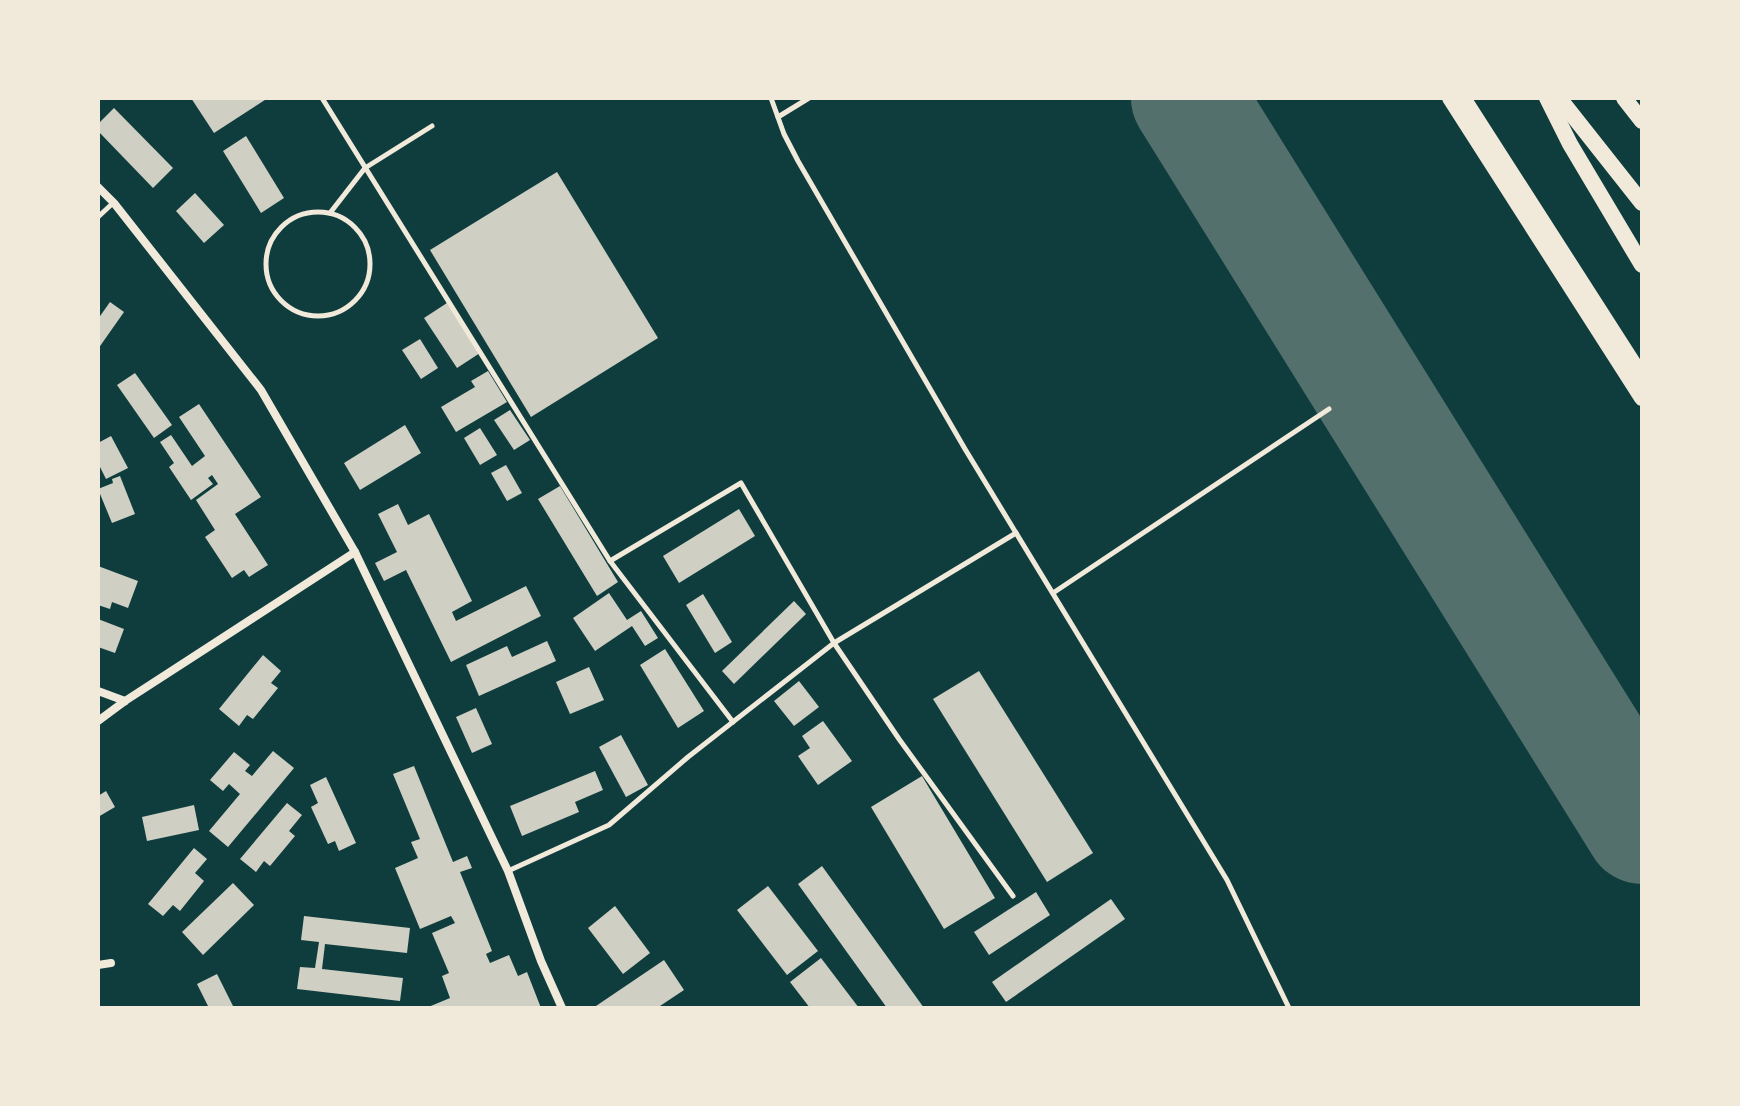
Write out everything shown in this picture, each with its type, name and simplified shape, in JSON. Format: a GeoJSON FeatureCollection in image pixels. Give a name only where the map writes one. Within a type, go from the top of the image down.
{"type":"FeatureCollection","features":[{"type":"Feature","properties":{"kind":"highway"},"geometry":{"type":"LineString","coordinates":[[1450,98],[1642,398]]}},
{"type":"Feature","properties":{"kind":"highway"},"geometry":{"type":"LineString","coordinates":[[1463,98],[1642,377]]}},
{"type":"Feature","properties":{"kind":"highway"},"geometry":{"type":"LineString","coordinates":[[1547,98],[1570,144],[1642,265]]}},
{"type":"Feature","properties":{"kind":"highway"},"geometry":{"type":"LineString","coordinates":[[1559,98],[1642,203]]}},
{"type":"Feature","properties":{"kind":"highway"},"geometry":{"type":"LineString","coordinates":[[1624,98],[1642,121]]}},
{"type":"Feature","properties":{"kind":"street"},"geometry":{"type":"LineString","coordinates":[[98,187],[114,203],[261,390],[355,552],[508,871],[562,1008]]}},
{"type":"Feature","properties":{"kind":"street"},"geometry":{"type":"LineString","coordinates":[[98,721],[355,552]]}},
{"type":"Feature","properties":{"kind":"street"},"geometry":{"type":"LineString","coordinates":[[98,691],[125,701]]}},
{"type":"Feature","properties":{"kind":"street"},"geometry":{"type":"LineString","coordinates":[[98,965],[111,963]]}},
{"type":"Feature","properties":{"kind":"lane"},"geometry":{"type":"LineString","coordinates":[[322,98],[610,561],[733,722]]}},
{"type":"Feature","properties":{"kind":"lane"},"geometry":{"type":"LineString","coordinates":[[771,98],[798,161],[1016,533],[1227,880],[1289,1008]]}},
{"type":"Feature","properties":{"kind":"lane"},"geometry":{"type":"LineString","coordinates":[[778,117],[809,98]]}},
{"type":"Feature","properties":{"kind":"lane"},"geometry":{"type":"LineString","coordinates":[[330,213],[365,168],[432,126]]}},
{"type":"Feature","properties":{"kind":"lane"},"geometry":{"type":"LineString","coordinates":[[98,217],[114,203]]}},
{"type":"Feature","properties":{"kind":"lane"},"geometry":{"type":"LineString","coordinates":[[312,212],[330,213],[351,223],[362,235],[371,268],[366,286],[357,300],[331,316],[313,317],[289,309],[278,299],[266,272],[266,254],[273,237],[285,223],[312,212]]}},
{"type":"Feature","properties":{"kind":"lane"},"geometry":{"type":"LineString","coordinates":[[1053,593],[1329,409]]}},
{"type":"Feature","properties":{"kind":"lane"},"geometry":{"type":"LineString","coordinates":[[610,561],[741,483],[834,643],[1013,896]]}},
{"type":"Feature","properties":{"kind":"lane"},"geometry":{"type":"LineString","coordinates":[[508,871],[609,825],[834,643],[1016,533]]}},
{"type":"Feature","properties":{"kind":"building"},"geometry":{"type":"Polygon","coordinates":[[[191,98],[268,98],[214,133],[191,98]]]}},
{"type":"Feature","properties":{"kind":"building"},"geometry":{"type":"Polygon","coordinates":[[[114,108],[173,168],[153,188],[98,131],[98,124],[114,108]]]}},
{"type":"Feature","properties":{"kind":"building"},"geometry":{"type":"Polygon","coordinates":[[[246,136],[284,198],[261,213],[223,151],[246,136]]]}},
{"type":"Feature","properties":{"kind":"building"},"geometry":{"type":"Polygon","coordinates":[[[557,172],[658,338],[531,417],[430,250],[557,172]]]}},
{"type":"Feature","properties":{"kind":"building"},"geometry":{"type":"Polygon","coordinates":[[[195,193],[224,225],[204,243],[176,211],[195,193]]]}},
{"type":"Feature","properties":{"kind":"building"},"geometry":{"type":"Polygon","coordinates":[[[110,302],[124,312],[98,349],[98,319],[110,302]]]}},
{"type":"Feature","properties":{"kind":"building"},"geometry":{"type":"Polygon","coordinates":[[[447,303],[480,353],[457,368],[424,318],[447,303]]]}},
{"type":"Feature","properties":{"kind":"building"},"geometry":{"type":"Polygon","coordinates":[[[420,339],[438,368],[421,379],[402,350],[420,339]]]}},
{"type":"Feature","properties":{"kind":"building"},"geometry":{"type":"Polygon","coordinates":[[[488,371],[507,402],[456,432],[441,407],[475,387],[471,381],[488,371]]]}},
{"type":"Feature","properties":{"kind":"building"},"geometry":{"type":"Polygon","coordinates":[[[135,373],[172,425],[154,438],[117,385],[135,373]]]}},
{"type":"Feature","properties":{"kind":"building"},"geometry":{"type":"Polygon","coordinates":[[[199,404],[261,497],[235,514],[268,565],[249,577],[244,570],[232,578],[205,537],[215,530],[196,500],[218,484],[212,475],[208,478],[213,484],[191,500],[169,467],[174,463],[160,442],[171,435],[192,466],[205,456],[179,417],[199,404]]]}},
{"type":"Feature","properties":{"kind":"building"},"geometry":{"type":"Polygon","coordinates":[[[510,410],[530,440],[514,450],[494,420],[510,410]]]}},
{"type":"Feature","properties":{"kind":"building"},"geometry":{"type":"Polygon","coordinates":[[[405,425],[421,453],[360,490],[344,463],[405,425]]]}},
{"type":"Feature","properties":{"kind":"building"},"geometry":{"type":"Polygon","coordinates":[[[480,428],[497,455],[480,465],[464,438],[480,428]]]}},
{"type":"Feature","properties":{"kind":"building"},"geometry":{"type":"Polygon","coordinates":[[[111,436],[128,468],[106,479],[98,463],[98,443],[111,436]]]}},
{"type":"Feature","properties":{"kind":"building"},"geometry":{"type":"Polygon","coordinates":[[[506,465],[522,493],[507,501],[491,473],[506,465]]]}},
{"type":"Feature","properties":{"kind":"building"},"geometry":{"type":"Polygon","coordinates":[[[120,476],[135,514],[112,523],[98,489],[113,483],[112,479],[120,476]]]}},
{"type":"Feature","properties":{"kind":"building"},"geometry":{"type":"Polygon","coordinates":[[[560,486],[618,582],[597,596],[538,499],[560,486]]]}},
{"type":"Feature","properties":{"kind":"building"},"geometry":{"type":"Polygon","coordinates":[[[398,504],[408,525],[429,514],[472,601],[452,612],[456,621],[526,586],[541,616],[451,662],[406,570],[384,581],[375,563],[397,552],[378,514],[398,504]]]}},
{"type":"Feature","properties":{"kind":"building"},"geometry":{"type":"Polygon","coordinates":[[[739,509],[755,536],[679,583],[663,556],[739,509]]]}},
{"type":"Feature","properties":{"kind":"building"},"geometry":{"type":"Polygon","coordinates":[[[98,566],[138,581],[128,608],[112,602],[110,609],[98,605],[98,566]]]}},
{"type":"Feature","properties":{"kind":"building"},"geometry":{"type":"Polygon","coordinates":[[[609,593],[627,620],[641,611],[658,638],[645,646],[632,626],[595,651],[573,618],[609,593]]]}},
{"type":"Feature","properties":{"kind":"building"},"geometry":{"type":"Polygon","coordinates":[[[703,594],[732,642],[715,653],[686,605],[703,594]]]}},
{"type":"Feature","properties":{"kind":"building"},"geometry":{"type":"Polygon","coordinates":[[[794,601],[806,614],[734,684],[722,671],[794,601]]]}},
{"type":"Feature","properties":{"kind":"building"},"geometry":{"type":"Polygon","coordinates":[[[98,619],[124,629],[115,653],[98,647],[98,619]]]}},
{"type":"Feature","properties":{"kind":"building"},"geometry":{"type":"Polygon","coordinates":[[[547,641],[556,661],[479,696],[466,665],[507,646],[512,657],[547,641]]]}},
{"type":"Feature","properties":{"kind":"building"},"geometry":{"type":"Polygon","coordinates":[[[665,649],[704,711],[678,728],[640,665],[665,649]]]}},
{"type":"Feature","properties":{"kind":"building"},"geometry":{"type":"Polygon","coordinates":[[[263,655],[281,671],[271,683],[278,688],[253,719],[247,715],[239,726],[219,709],[263,655]]]}},
{"type":"Feature","properties":{"kind":"building"},"geometry":{"type":"Polygon","coordinates":[[[589,667],[604,700],[570,714],[556,682],[589,667]]]}},
{"type":"Feature","properties":{"kind":"building"},"geometry":{"type":"Polygon","coordinates":[[[979,671],[1093,853],[1047,882],[933,699],[979,671]]]}},
{"type":"Feature","properties":{"kind":"building"},"geometry":{"type":"Polygon","coordinates":[[[799,681],[819,707],[794,726],[774,701],[799,681]]]}},
{"type":"Feature","properties":{"kind":"building"},"geometry":{"type":"Polygon","coordinates":[[[476,708],[492,744],[472,753],[456,717],[476,708]]]}},
{"type":"Feature","properties":{"kind":"building"},"geometry":{"type":"Polygon","coordinates":[[[823,721],[852,761],[818,785],[798,756],[810,748],[802,736],[823,721]]]}},
{"type":"Feature","properties":{"kind":"building"},"geometry":{"type":"Polygon","coordinates":[[[621,735],[648,785],[626,797],[599,747],[621,735]]]}},
{"type":"Feature","properties":{"kind":"building"},"geometry":{"type":"Polygon","coordinates":[[[273,751],[294,768],[228,847],[209,831],[240,794],[229,784],[223,791],[210,780],[234,752],[250,765],[245,771],[252,776],[273,751]]]}},
{"type":"Feature","properties":{"kind":"building"},"geometry":{"type":"Polygon","coordinates":[[[414,766],[453,862],[467,856],[472,868],[460,872],[492,951],[486,954],[490,963],[509,955],[518,976],[527,972],[541,1008],[426,1008],[450,998],[442,976],[449,973],[432,933],[455,923],[451,916],[420,929],[395,868],[418,858],[411,842],[420,839],[393,774],[414,766]]]}},
{"type":"Feature","properties":{"kind":"building"},"geometry":{"type":"Polygon","coordinates":[[[595,771],[603,790],[575,802],[579,812],[522,836],[510,806],[595,771]]]}},
{"type":"Feature","properties":{"kind":"building"},"geometry":{"type":"Polygon","coordinates":[[[922,776],[995,898],[944,929],[871,807],[922,776]]]}},
{"type":"Feature","properties":{"kind":"building"},"geometry":{"type":"Polygon","coordinates":[[[326,777],[356,843],[339,851],[335,841],[328,844],[311,807],[318,803],[310,785],[326,777]]]}},
{"type":"Feature","properties":{"kind":"building"},"geometry":{"type":"Polygon","coordinates":[[[106,791],[115,807],[98,817],[98,796],[106,791]]]}},
{"type":"Feature","properties":{"kind":"building"},"geometry":{"type":"Polygon","coordinates":[[[287,803],[302,815],[289,831],[295,836],[270,866],[264,861],[256,872],[240,859],[287,803]]]}},
{"type":"Feature","properties":{"kind":"building"},"geometry":{"type":"Polygon","coordinates":[[[194,805],[199,830],[147,841],[142,817],[194,805]]]}},
{"type":"Feature","properties":{"kind":"building"},"geometry":{"type":"Polygon","coordinates":[[[194,848],[207,859],[195,873],[204,881],[180,911],[173,905],[163,916],[148,904],[194,848]]]}},
{"type":"Feature","properties":{"kind":"building"},"geometry":{"type":"Polygon","coordinates":[[[822,866],[924,1008],[887,1008],[798,884],[822,866]]]}},
{"type":"Feature","properties":{"kind":"building"},"geometry":{"type":"Polygon","coordinates":[[[233,883],[254,905],[203,955],[182,932],[233,883]]]}},
{"type":"Feature","properties":{"kind":"building"},"geometry":{"type":"Polygon","coordinates":[[[768,886],[818,951],[787,975],[737,910],[768,886]]]}},
{"type":"Feature","properties":{"kind":"building"},"geometry":{"type":"Polygon","coordinates":[[[1036,892],[1050,915],[989,955],[974,932],[1036,892]]]}},
{"type":"Feature","properties":{"kind":"building"},"geometry":{"type":"Polygon","coordinates":[[[1111,899],[1125,919],[1006,1002],[992,982],[1111,899]]]}},
{"type":"Feature","properties":{"kind":"building"},"geometry":{"type":"Polygon","coordinates":[[[615,906],[650,953],[623,974],[588,928],[615,906]]]}},
{"type":"Feature","properties":{"kind":"building"},"geometry":{"type":"Polygon","coordinates":[[[304,916],[410,928],[407,953],[325,944],[322,969],[403,978],[400,1001],[297,989],[300,967],[315,968],[319,942],[301,940],[304,916]]]}},
{"type":"Feature","properties":{"kind":"building"},"geometry":{"type":"Polygon","coordinates":[[[821,958],[859,1008],[810,1008],[790,982],[821,958]]]}},
{"type":"Feature","properties":{"kind":"building"},"geometry":{"type":"Polygon","coordinates":[[[664,960],[684,990],[657,1008],[593,1008],[664,960]]]}},
{"type":"Feature","properties":{"kind":"building"},"geometry":{"type":"Polygon","coordinates":[[[217,974],[234,1008],[209,1008],[197,984],[217,974]]]}},
{"type":"Feature","properties":{"kind":"runway"},"geometry":{"type":"LineString","coordinates":[[1188,98],[1642,827]]}}]}
